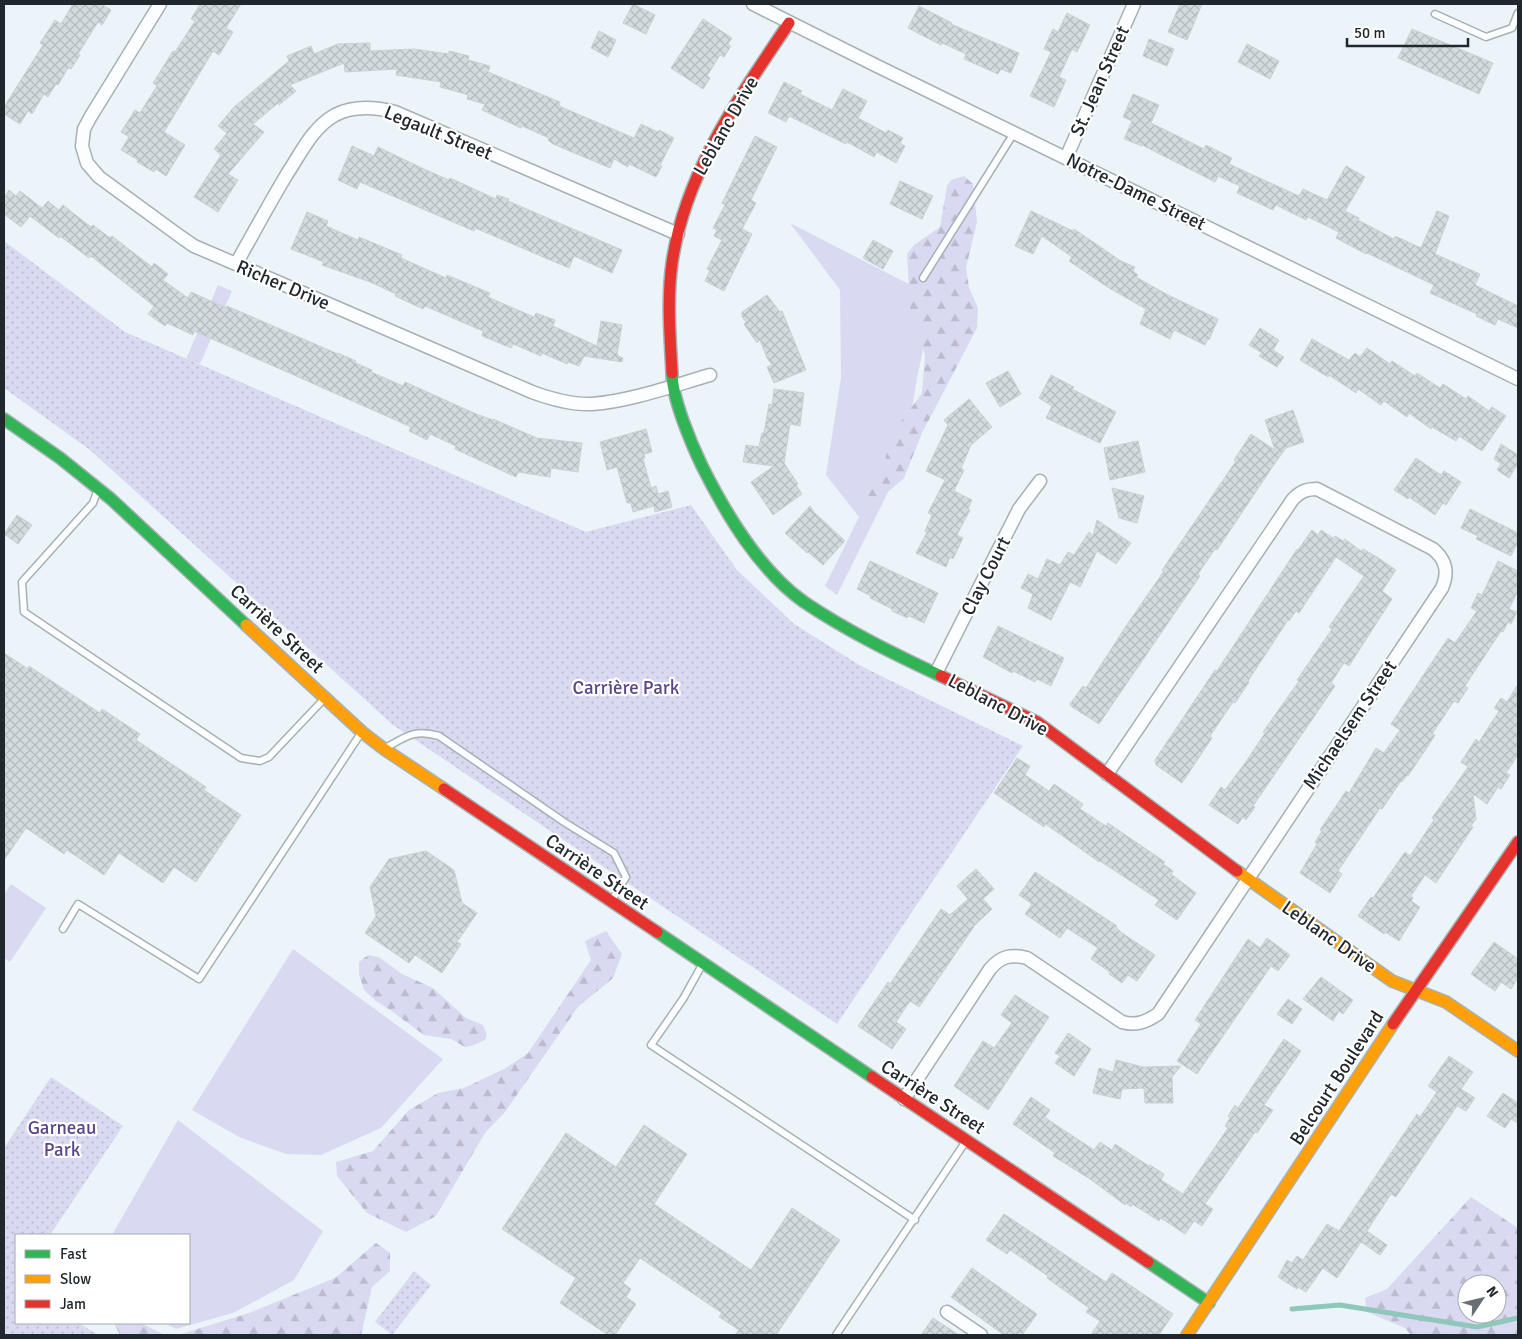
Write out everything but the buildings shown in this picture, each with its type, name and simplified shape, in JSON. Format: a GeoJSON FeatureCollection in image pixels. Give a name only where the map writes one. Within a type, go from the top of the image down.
{"type":"FeatureCollection","features":[{"type":"Feature","properties":{"kind":"street","name":"Richer Drive"},"geometry":{"type":"LineString","coordinates":[[160,4],[84,129],[82,146],[87,163],[99,176],[194,246],[551,399],[591,404],[609,402],[672,386]]}},
{"type":"Feature","properties":{"kind":"street","name":"Notre-Dame Street"},"geometry":{"type":"LineString","coordinates":[[753,4],[1518,379]]}},
{"type":"Feature","properties":{"kind":"street","name":"St. Jean Street"},"geometry":{"type":"LineString","coordinates":[[1066,158],[1134,4]]}},
{"type":"Feature","properties":{"kind":"street","name":"Leblanc Drive"},"geometry":{"type":"LineString","coordinates":[[789,23],[734,106],[707,153],[691,189],[678,234],[669,291],[672,386],[696,453],[716,493],[753,550],[777,578],[803,601],[882,648],[1037,722],[1248,879],[1392,981],[1446,1002],[1518,1051]]}},
{"type":"Feature","properties":{"kind":"street","name":"Legault Street"},"geometry":{"type":"LineString","coordinates":[[236,264],[268,206],[306,144],[320,127],[336,115],[353,109],[374,107],[395,112],[678,234]]}},
{"type":"Feature","properties":{"kind":"street"},"geometry":{"type":"LineString","coordinates":[[672,386],[710,375]]}},
{"type":"Feature","properties":{"kind":"street","name":"Carrière Street"},"geometry":{"type":"LineString","coordinates":[[4,419],[60,458],[98,488],[324,698],[384,749],[1209,1303]]}},
{"type":"Feature","properties":{"kind":"street","name":"Clay Court"},"geometry":{"type":"LineString","coordinates":[[936,673],[1019,508],[1040,481]]}},
{"type":"Feature","properties":{"kind":"street","name":"Michaelsem Street"},"geometry":{"type":"LineString","coordinates":[[904,1099],[990,969],[997,961],[1006,956],[1016,955],[1027,958],[1122,1022],[1140,1023],[1150,1020],[1158,1014],[1442,588],[1446,578],[1446,566],[1441,556],[1317,489],[1300,492],[1290,503],[1107,774]]}},
{"type":"Feature","properties":{"kind":"street","name":"Belcourt Boulevard"},"geometry":{"type":"LineString","coordinates":[[1187,1335],[1416,990],[1518,842]]}},
{"type":"Feature","properties":{"kind":"street"},"geometry":{"type":"LineString","coordinates":[[947,1312],[982,1335]]}},
{"type":"Feature","properties":{"kind":"lane"},"geometry":{"type":"LineString","coordinates":[[1435,14],[1486,37],[1512,28],[1518,13]]}},
{"type":"Feature","properties":{"kind":"lane"},"geometry":{"type":"LineString","coordinates":[[923,278],[1014,133]]}},
{"type":"Feature","properties":{"kind":"lane"},"geometry":{"type":"LineString","coordinates":[[98,488],[93,503],[22,582],[24,612],[241,758],[260,761],[269,757],[324,698]]}},
{"type":"Feature","properties":{"kind":"lane"},"geometry":{"type":"LineString","coordinates":[[63,929],[78,904],[199,979],[362,732]]}},
{"type":"Feature","properties":{"kind":"lane"},"geometry":{"type":"LineString","coordinates":[[384,749],[415,732],[427,732],[439,736],[614,854],[626,877],[610,902]]}},
{"type":"Feature","properties":{"kind":"lane"},"geometry":{"type":"LineString","coordinates":[[703,964],[683,999],[650,1045],[915,1220]]}},
{"type":"Feature","properties":{"kind":"lane"},"geometry":{"type":"LineString","coordinates":[[836,1335],[967,1140]]}},
{"type":"Feature","properties":{"kind":"green space"},"geometry":{"type":"Polygon","coordinates":[[[964,176],[973,184],[977,222],[966,268],[969,288],[978,308],[977,328],[922,433],[904,478],[882,497],[864,496],[861,485],[880,474],[895,430],[922,393],[925,355],[910,309],[907,254],[914,245],[940,227],[947,186],[951,180],[964,176]]]}},
{"type":"Feature","properties":{"kind":"green space"},"geometry":{"type":"Polygon","coordinates":[[[790,223],[934,297],[917,378],[903,462],[837,595],[825,586],[859,517],[826,475],[841,378],[840,290],[790,223]]]}},
{"type":"Feature","properties":{"kind":"green space","name":"Carrière Park"},"geometry":{"type":"Polygon","coordinates":[[[4,241],[125,332],[586,532],[691,505],[737,570],[794,624],[861,666],[1023,746],[837,1024],[393,725],[90,450],[4,388],[4,241]]]}},
{"type":"Feature","properties":{"kind":"green space"},"geometry":{"type":"Polygon","coordinates":[[[218,285],[232,291],[200,364],[186,359],[218,285]]]}},
{"type":"Feature","properties":{"kind":"green space"},"geometry":{"type":"Polygon","coordinates":[[[11,884],[46,908],[10,962],[4,958],[4,894],[11,884]]]}},
{"type":"Feature","properties":{"kind":"green space"},"geometry":{"type":"Polygon","coordinates":[[[606,931],[622,954],[613,978],[578,1007],[505,1112],[485,1133],[436,1216],[406,1232],[367,1213],[337,1176],[336,1162],[373,1151],[409,1110],[438,1093],[464,1088],[506,1068],[528,1053],[591,960],[585,941],[606,931]]]}},
{"type":"Feature","properties":{"kind":"green space"},"geometry":{"type":"Polygon","coordinates":[[[293,949],[443,1059],[381,1128],[321,1155],[286,1154],[239,1137],[192,1110],[293,949]]]}},
{"type":"Feature","properties":{"kind":"green space"},"geometry":{"type":"Polygon","coordinates":[[[368,955],[379,957],[402,974],[433,988],[466,1018],[483,1025],[487,1035],[485,1040],[465,1047],[451,1039],[424,1035],[376,1001],[364,990],[359,974],[359,962],[368,955]]]}},
{"type":"Feature","properties":{"kind":"green space","name":"Garneau Park"},"geometry":{"type":"Polygon","coordinates":[[[51,1077],[123,1126],[51,1234],[15,1234],[15,1324],[81,1324],[98,1335],[4,1335],[4,1148],[51,1077]]]}},
{"type":"Feature","properties":{"kind":"green space"},"geometry":{"type":"Polygon","coordinates":[[[178,1120],[323,1231],[294,1280],[233,1313],[176,1329],[166,1324],[190,1324],[190,1234],[113,1234],[178,1120]]]}},
{"type":"Feature","properties":{"kind":"green space"},"geometry":{"type":"Polygon","coordinates":[[[1471,1197],[1518,1228],[1518,1335],[1411,1335],[1405,1328],[1367,1312],[1365,1298],[1387,1289],[1471,1197]]]}},
{"type":"Feature","properties":{"kind":"green space"},"geometry":{"type":"Polygon","coordinates":[[[376,1243],[390,1253],[390,1271],[372,1287],[361,1335],[178,1335],[249,1313],[335,1278],[376,1243]]]}},
{"type":"Feature","properties":{"kind":"green space"},"geometry":{"type":"Polygon","coordinates":[[[414,1271],[431,1285],[392,1335],[375,1322],[414,1271]]]}},
{"type":"Feature","properties":{"kind":"green space"},"geometry":{"type":"Polygon","coordinates":[[[114,1324],[143,1324],[165,1335],[120,1335],[114,1324]]]}},
{"type":"Feature","properties":{"kind":"waterway"},"geometry":{"type":"LineString","coordinates":[[1292,1309],[1340,1305],[1477,1327],[1518,1318]]}},
{"type":"Feature","properties":{"kind":"traffic: fast"},"geometry":{"type":"LineString","coordinates":[[672,373],[675,395],[702,466],[733,522],[758,558],[772,574],[804,602],[837,623],[888,651],[941,676]]}},
{"type":"Feature","properties":{"kind":"traffic: fast"},"geometry":{"type":"LineString","coordinates":[[4,419],[60,458],[111,499],[246,625]]}},
{"type":"Feature","properties":{"kind":"traffic: fast"},"geometry":{"type":"LineString","coordinates":[[657,932],[872,1077]]}},
{"type":"Feature","properties":{"kind":"traffic: fast"},"geometry":{"type":"LineString","coordinates":[[1148,1262],[1209,1303]]}},
{"type":"Feature","properties":{"kind":"traffic: slow"},"geometry":{"type":"LineString","coordinates":[[246,625],[362,732],[444,789]]}},
{"type":"Feature","properties":{"kind":"traffic: slow"},"geometry":{"type":"LineString","coordinates":[[1237,871],[1392,981],[1446,1002],[1518,1051]]}},
{"type":"Feature","properties":{"kind":"traffic: slow"},"geometry":{"type":"LineString","coordinates":[[1187,1335],[1393,1024]]}},
{"type":"Feature","properties":{"kind":"traffic: jam"},"geometry":{"type":"LineString","coordinates":[[672,373],[669,318],[670,277],[679,230],[689,198],[702,167],[733,108],[789,23]]}},
{"type":"Feature","properties":{"kind":"traffic: jam"},"geometry":{"type":"LineString","coordinates":[[941,676],[1037,722],[1237,871]]}},
{"type":"Feature","properties":{"kind":"traffic: jam"},"geometry":{"type":"LineString","coordinates":[[444,789],[657,932]]}},
{"type":"Feature","properties":{"kind":"traffic: jam"},"geometry":{"type":"LineString","coordinates":[[1393,1024],[1518,842]]}},
{"type":"Feature","properties":{"kind":"traffic: jam"},"geometry":{"type":"LineString","coordinates":[[872,1077],[1148,1262]]}}]}
